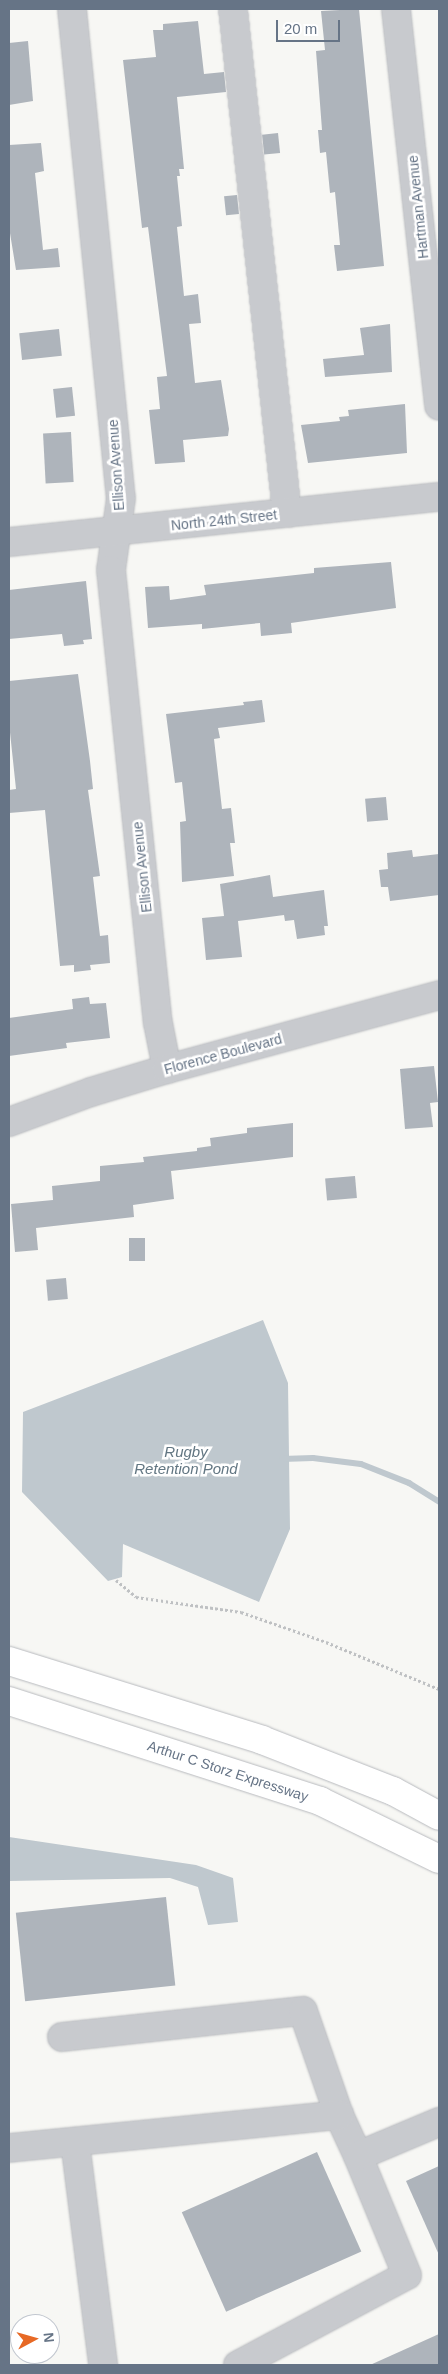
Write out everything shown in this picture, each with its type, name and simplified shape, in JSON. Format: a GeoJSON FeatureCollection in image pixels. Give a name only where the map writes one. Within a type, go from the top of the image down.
{"type":"FeatureCollection","features":[{"type":"Feature","properties":{"kind":"highway"},"geometry":{"type":"LineString","coordinates":[[9,1661],[271,1743],[393,1791],[439,1816]]}},
{"type":"Feature","properties":{"kind":"highway","name":"Arthur C Storz Expressway"},"geometry":{"type":"LineString","coordinates":[[9,1701],[320,1801],[439,1859]]}},
{"type":"Feature","properties":{"kind":"street","name":"Ellison Avenue"},"geometry":{"type":"LineString","coordinates":[[72,9],[121,498],[111,570],[158,1023],[167,1069]]}},
{"type":"Feature","properties":{"kind":"street"},"geometry":{"type":"LineString","coordinates":[[233,9],[287,514]]}},
{"type":"Feature","properties":{"kind":"street","name":"Hartman Avenue"},"geometry":{"type":"LineString","coordinates":[[396,9],[436,337],[439,406]]}},
{"type":"Feature","properties":{"kind":"street","name":"North 24th Street"},"geometry":{"type":"LineString","coordinates":[[9,542],[439,497]]}},
{"type":"Feature","properties":{"kind":"street","name":"Florence Boulevard"},"geometry":{"type":"LineString","coordinates":[[9,1122],[91,1092],[167,1069],[439,995]]}},
{"type":"Feature","properties":{"kind":"street"},"geometry":{"type":"LineString","coordinates":[[62,2038],[303,2011],[339,2115],[407,2275],[238,2365]]}},
{"type":"Feature","properties":{"kind":"street"},"geometry":{"type":"LineString","coordinates":[[9,2148],[339,2115]]}},
{"type":"Feature","properties":{"kind":"street"},"geometry":{"type":"LineString","coordinates":[[358,2156],[439,2122]]}},
{"type":"Feature","properties":{"kind":"street"},"geometry":{"type":"LineString","coordinates":[[75,2142],[103,2365]]}},
{"type":"Feature","properties":{"kind":"path"},"geometry":{"type":"LineString","coordinates":[[116,1580],[136,1597],[241,1612],[326,1642],[439,1689]]}},
{"type":"Feature","properties":{"kind":"water","name":"Rugby Retention Pond"},"geometry":{"type":"Polygon","coordinates":[[[263,1320],[288,1383],[290,1529],[259,1602],[123,1544],[122,1577],[108,1581],[22,1492],[23,1412],[263,1320]]]}},
{"type":"Feature","properties":{"kind":"water"},"geometry":{"type":"Polygon","coordinates":[[[9,1837],[196,1865],[233,1878],[238,1922],[208,1925],[198,1887],[170,1878],[9,1881],[9,1837]]]}},
{"type":"Feature","properties":{"kind":"building"},"geometry":{"type":"Polygon","coordinates":[[[359,9],[384,266],[337,271],[334,245],[340,245],[335,192],[330,193],[326,152],[320,153],[318,130],[322,130],[316,51],[325,50],[321,11],[359,9]]]}},
{"type":"Feature","properties":{"kind":"building"},"geometry":{"type":"Polygon","coordinates":[[[198,21],[204,74],[224,72],[226,92],[177,97],[184,169],[179,169],[180,176],[177,176],[182,226],[177,227],[184,296],[198,294],[201,323],[189,324],[195,383],[221,380],[229,429],[228,436],[183,440],[185,462],[155,464],[149,410],[160,409],[157,377],[167,376],[148,227],[142,228],[123,60],[156,57],[153,30],[163,30],[163,24],[198,21]]]}},
{"type":"Feature","properties":{"kind":"building"},"geometry":{"type":"Polygon","coordinates":[[[28,41],[33,101],[9,105],[9,43],[28,41]]]}},
{"type":"Feature","properties":{"kind":"building"},"geometry":{"type":"Polygon","coordinates":[[[278,133],[280,153],[264,155],[262,135],[278,133]]]}},
{"type":"Feature","properties":{"kind":"building"},"geometry":{"type":"Polygon","coordinates":[[[41,143],[44,171],[35,173],[43,250],[58,248],[60,267],[16,270],[9,227],[9,145],[41,143]]]}},
{"type":"Feature","properties":{"kind":"building"},"geometry":{"type":"Polygon","coordinates":[[[237,195],[239,214],[226,215],[224,196],[237,195]]]}},
{"type":"Feature","properties":{"kind":"building"},"geometry":{"type":"Polygon","coordinates":[[[390,324],[392,372],[325,377],[323,359],[364,355],[360,328],[390,324]]]}},
{"type":"Feature","properties":{"kind":"building"},"geometry":{"type":"Polygon","coordinates":[[[59,329],[62,356],[22,360],[19,333],[59,329]]]}},
{"type":"Feature","properties":{"kind":"building"},"geometry":{"type":"Polygon","coordinates":[[[72,387],[75,416],[56,418],[53,389],[72,387]]]}},
{"type":"Feature","properties":{"kind":"building"},"geometry":{"type":"Polygon","coordinates":[[[405,404],[407,453],[308,463],[301,425],[340,421],[339,417],[349,416],[348,410],[405,404]]]}},
{"type":"Feature","properties":{"kind":"building"},"geometry":{"type":"Polygon","coordinates":[[[71,432],[74,482],[46,483],[43,433],[71,432]]]}},
{"type":"Feature","properties":{"kind":"building"},"geometry":{"type":"Polygon","coordinates":[[[391,562],[396,608],[291,623],[292,633],[261,636],[260,623],[202,629],[202,624],[148,628],[145,587],[169,586],[170,600],[206,595],[204,585],[314,573],[314,568],[391,562]]]}},
{"type":"Feature","properties":{"kind":"building"},"geometry":{"type":"Polygon","coordinates":[[[86,581],[92,639],[83,640],[84,644],[64,646],[62,634],[9,639],[9,590],[86,581]]]}},
{"type":"Feature","properties":{"kind":"building"},"geometry":{"type":"Polygon","coordinates":[[[78,674],[93,789],[88,790],[100,876],[93,877],[100,936],[108,935],[110,963],[90,965],[91,970],[74,972],[74,965],[60,966],[45,810],[9,813],[9,790],[16,789],[9,723],[9,681],[78,674]]]}},
{"type":"Feature","properties":{"kind":"building"},"geometry":{"type":"Polygon","coordinates":[[[262,700],[265,722],[218,728],[220,738],[214,739],[222,809],[231,808],[235,843],[230,843],[234,876],[182,882],[180,822],[186,821],[182,782],[175,783],[166,714],[244,705],[243,702],[262,700]]]}},
{"type":"Feature","properties":{"kind":"building"},"geometry":{"type":"Polygon","coordinates":[[[386,797],[388,820],[367,822],[365,799],[386,797]]]}},
{"type":"Feature","properties":{"kind":"building"},"geometry":{"type":"Polygon","coordinates":[[[412,850],[413,857],[439,854],[439,895],[390,901],[388,887],[381,887],[379,870],[388,869],[387,853],[412,850]]]}},
{"type":"Feature","properties":{"kind":"building"},"geometry":{"type":"Polygon","coordinates":[[[270,875],[273,897],[324,890],[328,926],[324,926],[325,935],[297,939],[294,920],[285,921],[284,915],[238,921],[242,957],[206,960],[202,918],[224,916],[220,884],[270,875]]]}},
{"type":"Feature","properties":{"kind":"building"},"geometry":{"type":"Polygon","coordinates":[[[89,997],[90,1004],[106,1003],[110,1038],[66,1043],[67,1048],[9,1056],[9,1018],[73,1009],[72,999],[89,997]]]}},
{"type":"Feature","properties":{"kind":"building"},"geometry":{"type":"Polygon","coordinates":[[[434,1066],[438,1102],[430,1103],[433,1127],[405,1129],[400,1069],[434,1066]]]}},
{"type":"Feature","properties":{"kind":"building"},"geometry":{"type":"Polygon","coordinates":[[[293,1123],[293,1157],[171,1171],[174,1199],[133,1205],[134,1217],[36,1228],[38,1250],[15,1252],[11,1204],[53,1200],[52,1186],[100,1181],[100,1166],[144,1162],[143,1157],[197,1151],[197,1148],[211,1146],[210,1138],[247,1133],[247,1128],[293,1123]]]}},
{"type":"Feature","properties":{"kind":"building"},"geometry":{"type":"Polygon","coordinates":[[[355,1176],[357,1198],[327,1201],[325,1179],[355,1176]]]}},
{"type":"Feature","properties":{"kind":"building"},"geometry":{"type":"Polygon","coordinates":[[[129,1238],[145,1238],[145,1261],[129,1261],[129,1238]]]}},
{"type":"Feature","properties":{"kind":"building"},"geometry":{"type":"Polygon","coordinates":[[[66,1278],[68,1299],[48,1301],[46,1280],[66,1278]]]}},
{"type":"Feature","properties":{"kind":"building"},"geometry":{"type":"Polygon","coordinates":[[[166,1897],[175,1986],[25,2001],[16,1913],[166,1897]]]}},
{"type":"Feature","properties":{"kind":"building"},"geometry":{"type":"Polygon","coordinates":[[[317,2152],[361,2252],[226,2312],[182,2212],[317,2152]]]}},
{"type":"Feature","properties":{"kind":"building"},"geometry":{"type":"Polygon","coordinates":[[[439,2166],[439,2255],[406,2181],[439,2166]]]}},
{"type":"Feature","properties":{"kind":"building"},"geometry":{"type":"Polygon","coordinates":[[[439,2334],[439,2365],[370,2365],[439,2334]]]}},
{"type":"Feature","properties":{"kind":"waterway"},"geometry":{"type":"LineString","coordinates":[[282,1459],[313,1458],[361,1464],[409,1483],[439,1502]]}}]}
